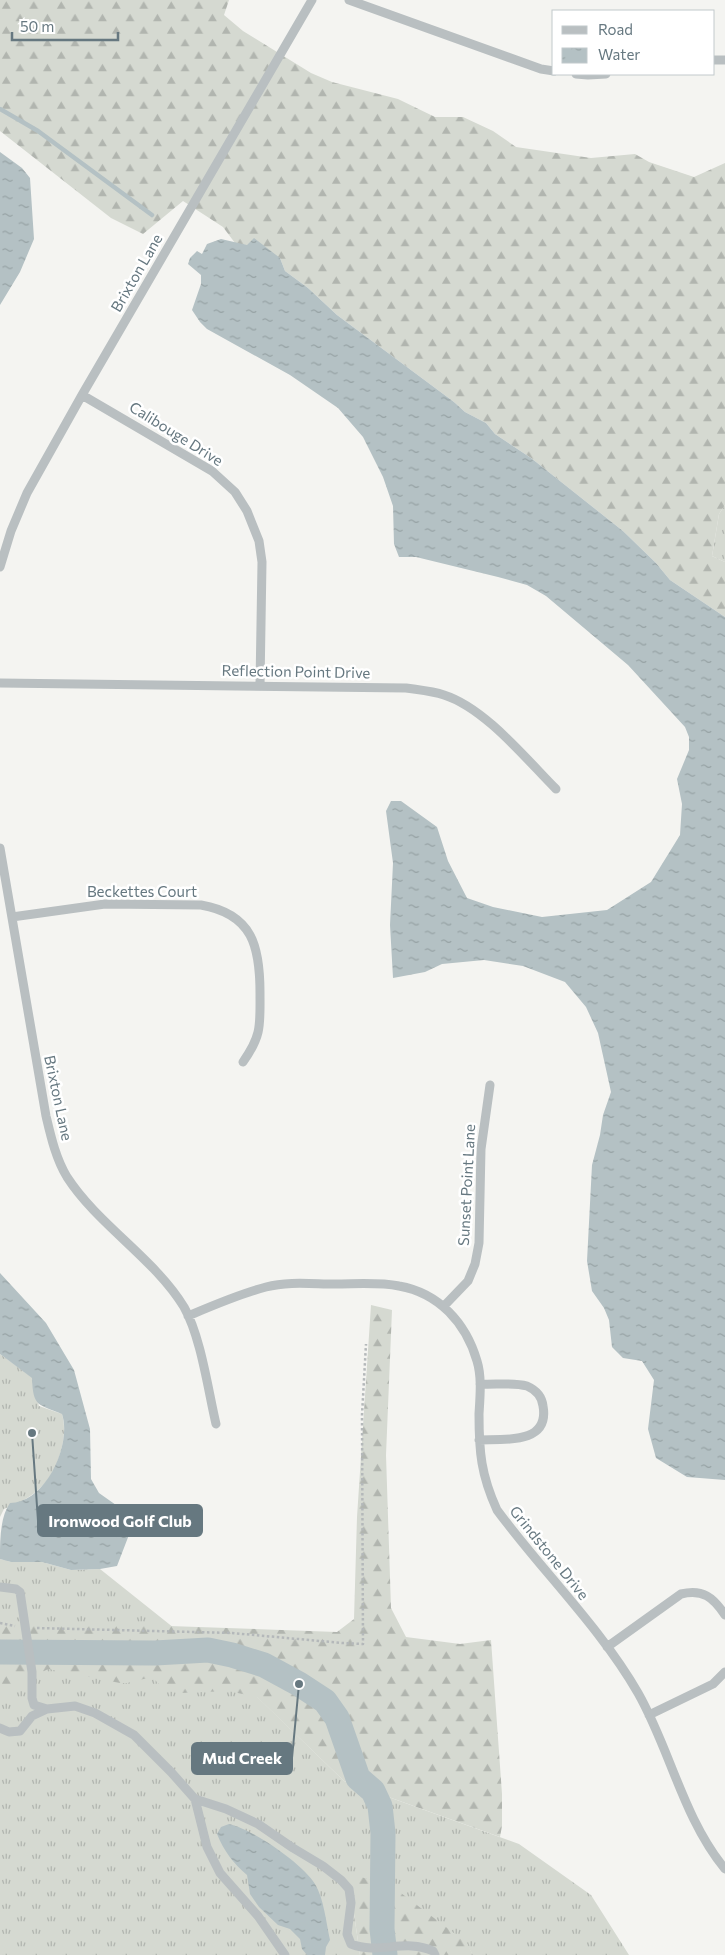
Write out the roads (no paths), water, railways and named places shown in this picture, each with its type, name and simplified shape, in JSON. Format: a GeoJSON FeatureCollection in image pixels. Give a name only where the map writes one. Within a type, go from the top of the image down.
{"type":"FeatureCollection","features":[{"type":"Feature","properties":{"kind":"street","name":"Brixton Lane"},"geometry":{"type":"LineString","coordinates":[[0,567],[11,532],[27,493],[312,0]]}},
{"type":"Feature","properties":{"kind":"street"},"geometry":{"type":"LineString","coordinates":[[349,0],[540,69],[552,71]]}},
{"type":"Feature","properties":{"kind":"street","name":"Calibouge Drive"},"geometry":{"type":"LineString","coordinates":[[82,395],[212,471],[235,492],[247,511],[259,542],[262,562],[260,685]]}},
{"type":"Feature","properties":{"kind":"street","name":"Reflection Point Drive"},"geometry":{"type":"LineString","coordinates":[[0,683],[406,688],[446,695],[463,704],[488,722],[556,789]]}},
{"type":"Feature","properties":{"kind":"street","name":"Brixton Lane"},"geometry":{"type":"LineString","coordinates":[[0,848],[46,1116],[60,1162],[67,1176],[80,1193],[175,1294],[188,1316],[195,1334],[216,1424]]}},
{"type":"Feature","properties":{"kind":"street","name":"Beckettes Court"},"geometry":{"type":"LineString","coordinates":[[12,917],[105,904],[201,906],[211,907],[230,915],[247,930],[258,952],[260,964],[258,1037],[243,1062]]}},
{"type":"Feature","properties":{"kind":"street","name":"Sunset Point Lane"},"geometry":{"type":"LineString","coordinates":[[444,1306],[468,1281],[475,1264],[479,1243],[480,1149],[490,1085]]}},
{"type":"Feature","properties":{"kind":"street","name":"Grindstone Drive"},"geometry":{"type":"LineString","coordinates":[[188,1316],[244,1293],[269,1286],[294,1284],[400,1286],[431,1297],[444,1306],[460,1324],[470,1341],[478,1363],[480,1384],[479,1440],[482,1469],[488,1490],[497,1510],[621,1666],[649,1715],[698,1826],[712,1852],[725,1869]]}},
{"type":"Feature","properties":{"kind":"street"},"geometry":{"type":"LineString","coordinates":[[479,1440],[528,1437],[538,1429],[544,1415],[540,1396],[534,1390],[525,1386],[480,1384]]}},
{"type":"Feature","properties":{"kind":"street"},"geometry":{"type":"LineString","coordinates":[[0,1587],[20,1592],[32,1672],[31,1690],[34,1705],[32,1716]]}},
{"type":"Feature","properties":{"kind":"street"},"geometry":{"type":"LineString","coordinates":[[607,1647],[681,1594],[693,1591],[706,1595],[725,1615]]}},
{"type":"Feature","properties":{"kind":"street"},"geometry":{"type":"LineString","coordinates":[[649,1715],[713,1684],[725,1672]]}},
{"type":"Feature","properties":{"kind":"street"},"geometry":{"type":"LineString","coordinates":[[34,1705],[47,1709]]}},
{"type":"Feature","properties":{"kind":"street"},"geometry":{"type":"LineString","coordinates":[[0,1728],[9,1732],[20,1731],[32,1716],[47,1709],[70,1706],[83,1707],[134,1735],[195,1799],[207,1847],[220,1873],[258,1916],[285,1955]]}},
{"type":"Feature","properties":{"kind":"street"},"geometry":{"type":"LineString","coordinates":[[195,1799],[226,1809],[258,1824],[323,1866],[341,1880],[349,1889],[351,1904],[348,1934],[351,1944],[360,1950],[373,1952],[425,1947],[433,1951],[434,1955]]}},
{"type":"Feature","properties":{"kind":"street"},"geometry":{"type":"LineString","coordinates":[[201,1822],[203,1809],[213,1805]]}},
{"type":"Feature","properties":{"kind":"water"},"geometry":{"type":"Polygon","coordinates":[[[0,152],[22,168],[30,178],[34,239],[20,272],[0,305],[0,152]]]}},
{"type":"Feature","properties":{"kind":"water"},"geometry":{"type":"Polygon","coordinates":[[[254,238],[280,258],[285,271],[308,288],[337,315],[465,412],[486,423],[495,434],[531,458],[623,531],[656,563],[670,580],[725,617],[725,1480],[687,1477],[656,1458],[648,1429],[654,1380],[642,1361],[623,1358],[612,1347],[609,1320],[604,1308],[592,1291],[587,1261],[592,1165],[603,1115],[611,1092],[598,1033],[586,1007],[565,982],[523,966],[484,960],[442,964],[425,972],[393,978],[390,925],[393,863],[386,811],[391,801],[401,801],[437,827],[448,861],[467,898],[493,907],[542,917],[607,910],[651,882],[680,835],[682,804],[677,779],[689,750],[689,737],[685,727],[628,665],[546,596],[527,585],[498,577],[416,557],[399,557],[394,544],[393,506],[383,477],[363,437],[338,408],[290,375],[207,329],[192,310],[201,284],[201,275],[188,264],[190,258],[197,251],[202,254],[207,244],[221,239],[247,245],[254,238]]]}},
{"type":"Feature","properties":{"kind":"water"},"geometry":{"type":"Polygon","coordinates":[[[0,1273],[46,1323],[74,1370],[90,1429],[91,1479],[99,1493],[116,1505],[132,1527],[117,1566],[100,1569],[71,1570],[42,1562],[11,1562],[0,1559],[1,1529],[4,1515],[10,1503],[23,1500],[35,1493],[45,1483],[59,1455],[63,1441],[64,1426],[62,1414],[38,1403],[34,1394],[32,1378],[0,1354],[0,1273]]]}},
{"type":"Feature","properties":{"kind":"water"},"geometry":{"type":"Polygon","coordinates":[[[229,1824],[239,1827],[276,1848],[299,1866],[315,1884],[323,1904],[330,1940],[326,1947],[325,1955],[307,1955],[302,1949],[300,1939],[290,1929],[278,1925],[259,1907],[250,1894],[247,1875],[229,1856],[217,1834],[221,1827],[229,1824]]]}},
{"type":"Feature","properties":{"kind":"waterway"},"geometry":{"type":"LineString","coordinates":[[0,109],[38,131],[152,215]]}},
{"type":"Feature","properties":{"kind":"waterway"},"geometry":{"type":"LineString","coordinates":[[0,1652],[155,1653],[208,1650],[264,1665],[325,1701],[337,1718],[358,1778],[373,1791],[380,1806],[383,1833],[382,1929],[385,1955]]}},
{"type":"Feature","properties":{"kind":"place","name":"Ironwood Golf Club"},"geometry":{"type":"Point","coordinates":[32,1433]}},
{"type":"Feature","properties":{"kind":"place","name":"Mud Creek"},"geometry":{"type":"Point","coordinates":[299,1684]}}]}
